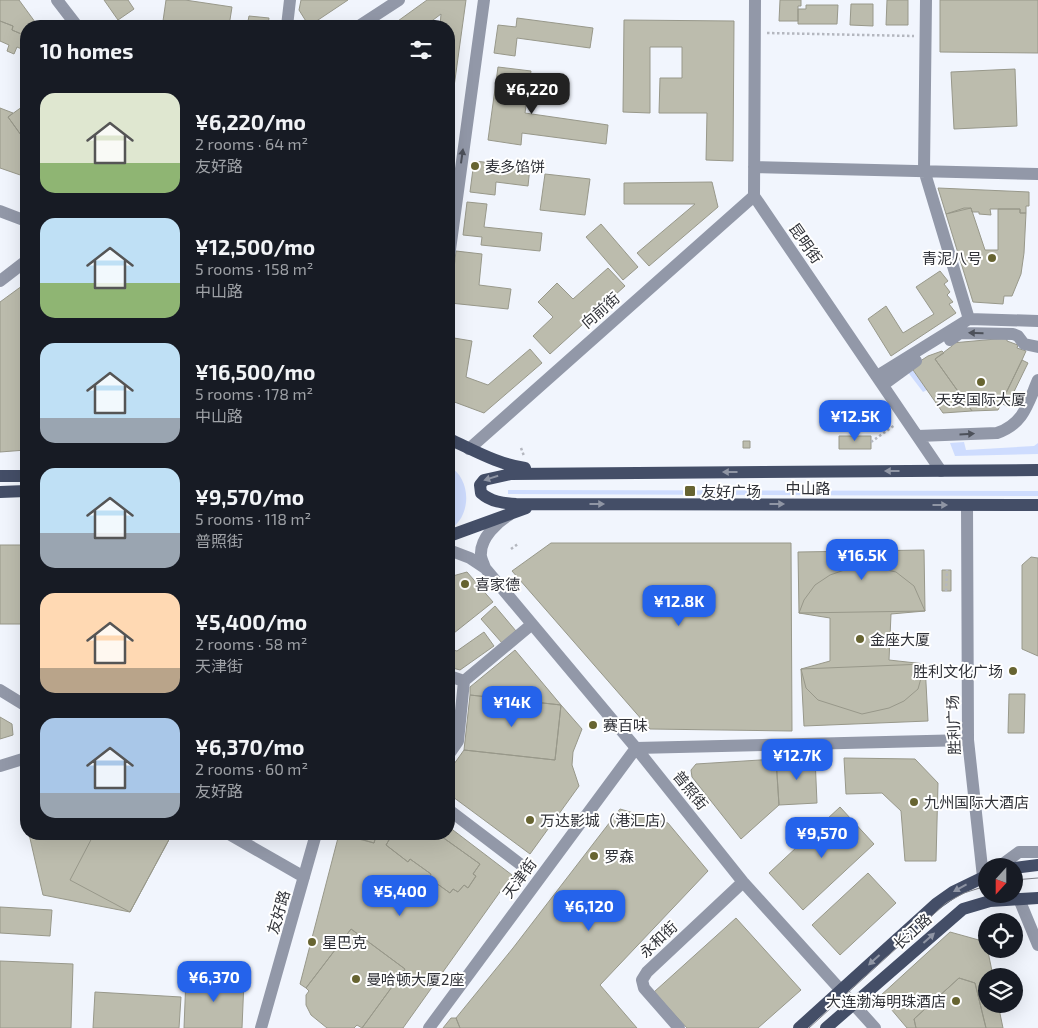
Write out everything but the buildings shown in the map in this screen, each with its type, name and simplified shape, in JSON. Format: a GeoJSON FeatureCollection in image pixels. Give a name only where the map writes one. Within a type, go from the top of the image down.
{"type":"FeatureCollection","features":[{"type":"Feature","properties":{"kind":"main road"},"geometry":{"type":"LineString","coordinates":[[455,442],[509,466],[557,473]]}},
{"type":"Feature","properties":{"kind":"main road","name":"中山路"},"geometry":{"type":"LineString","coordinates":[[557,473],[1038,470]]}},
{"type":"Feature","properties":{"kind":"main road"},"geometry":{"type":"LineString","coordinates":[[548,504],[498,502],[481,493],[480,485],[484,480],[496,476],[557,473]]}},
{"type":"Feature","properties":{"kind":"main road"},"geometry":{"type":"LineString","coordinates":[[0,476],[20,476]]}},
{"type":"Feature","properties":{"kind":"main road"},"geometry":{"type":"LineString","coordinates":[[0,492],[20,491]]}},
{"type":"Feature","properties":{"kind":"main road"},"geometry":{"type":"LineString","coordinates":[[455,534],[521,509],[548,504]]}},
{"type":"Feature","properties":{"kind":"main road","name":"中山路"},"geometry":{"type":"LineString","coordinates":[[548,504],[1038,505]]}},
{"type":"Feature","properties":{"kind":"main road"},"geometry":{"type":"LineString","coordinates":[[1023,867],[1038,865]]}},
{"type":"Feature","properties":{"kind":"main road","name":"长江路"},"geometry":{"type":"LineString","coordinates":[[798,1028],[936,904],[953,892],[978,881]]}},
{"type":"Feature","properties":{"kind":"main road","name":"长江路"},"geometry":{"type":"LineString","coordinates":[[826,1028],[955,914],[979,903]]}},
{"type":"Feature","properties":{"kind":"street"},"geometry":{"type":"LineString","coordinates":[[57,0],[72,20]]}},
{"type":"Feature","properties":{"kind":"street"},"geometry":{"type":"LineString","coordinates":[[288,20],[290,0]]}},
{"type":"Feature","properties":{"kind":"street"},"geometry":{"type":"LineString","coordinates":[[368,20],[399,0]]}},
{"type":"Feature","properties":{"kind":"street"},"geometry":{"type":"LineString","coordinates":[[455,213],[484,0]]}},
{"type":"Feature","properties":{"kind":"street"},"geometry":{"type":"LineString","coordinates":[[754,196],[755,0]]}},
{"type":"Feature","properties":{"kind":"street"},"geometry":{"type":"LineString","coordinates":[[926,0],[924,170],[969,319]]}},
{"type":"Feature","properties":{"kind":"street"},"geometry":{"type":"LineString","coordinates":[[754,168],[924,170],[1038,174]]}},
{"type":"Feature","properties":{"kind":"street","name":"昆明街"},"geometry":{"type":"LineString","coordinates":[[754,196],[941,471]]}},
{"type":"Feature","properties":{"kind":"street","name":"向前街"},"geometry":{"type":"LineString","coordinates":[[470,449],[754,196]]}},
{"type":"Feature","properties":{"kind":"street"},"geometry":{"type":"LineString","coordinates":[[0,212],[20,219]]}},
{"type":"Feature","properties":{"kind":"street"},"geometry":{"type":"LineString","coordinates":[[1,280],[20,266]]}},
{"type":"Feature","properties":{"kind":"street"},"geometry":{"type":"LineString","coordinates":[[880,380],[969,319],[1038,321]]}},
{"type":"Feature","properties":{"kind":"street"},"geometry":{"type":"LineString","coordinates":[[880,380],[912,365],[960,333],[1013,334],[1018,336],[1024,344]]}},
{"type":"Feature","properties":{"kind":"street"},"geometry":{"type":"LineString","coordinates":[[1007,339],[1038,347]]}},
{"type":"Feature","properties":{"kind":"street"},"geometry":{"type":"LineString","coordinates":[[918,436],[997,432],[1008,429],[1016,424],[1023,414],[1038,380]]}},
{"type":"Feature","properties":{"kind":"street","name":"胜利广场"},"geometry":{"type":"LineString","coordinates":[[967,505],[968,740],[983,858]]}},
{"type":"Feature","properties":{"kind":"street"},"geometry":{"type":"LineString","coordinates":[[485,568],[480,553],[484,541],[503,518],[521,509]]}},
{"type":"Feature","properties":{"kind":"street"},"geometry":{"type":"LineString","coordinates":[[455,552],[470,558],[485,568]]}},
{"type":"Feature","properties":{"kind":"street","name":"普照街"},"geometry":{"type":"LineString","coordinates":[[485,568],[636,748],[743,882],[875,1028]]}},
{"type":"Feature","properties":{"kind":"street"},"geometry":{"type":"LineString","coordinates":[[455,745],[458,741],[464,681],[532,625]]}},
{"type":"Feature","properties":{"kind":"street"},"geometry":{"type":"LineString","coordinates":[[455,678],[464,681]]}},
{"type":"Feature","properties":{"kind":"street"},"geometry":{"type":"LineString","coordinates":[[0,690],[20,702]]}},
{"type":"Feature","properties":{"kind":"street"},"geometry":{"type":"LineString","coordinates":[[636,748],[968,740]]}},
{"type":"Feature","properties":{"kind":"street","name":"天津街"},"geometry":{"type":"LineString","coordinates":[[429,1028],[636,748]]}},
{"type":"Feature","properties":{"kind":"street"},"geometry":{"type":"LineString","coordinates":[[0,766],[20,760]]}},
{"type":"Feature","properties":{"kind":"street"},"geometry":{"type":"LineString","coordinates":[[455,815],[520,864]]}},
{"type":"Feature","properties":{"kind":"street"},"geometry":{"type":"LineString","coordinates":[[240,840],[304,877]]}},
{"type":"Feature","properties":{"kind":"street","name":"友好路"},"geometry":{"type":"LineString","coordinates":[[262,1028],[314,840]]}},
{"type":"Feature","properties":{"kind":"street"},"geometry":{"type":"LineString","coordinates":[[1011,858],[1019,852],[1038,852]]}},
{"type":"Feature","properties":{"kind":"street","name":"永和街"},"geometry":{"type":"LineString","coordinates":[[679,1028],[644,988],[642,980],[647,972],[743,882]]}},
{"type":"Feature","properties":{"kind":"street"},"geometry":{"type":"LineString","coordinates":[[1028,898],[1038,922]]}},
{"type":"Feature","properties":{"kind":"street"},"geometry":{"type":"LineString","coordinates":[[1028,898],[1038,945]]}},
{"type":"Feature","properties":{"kind":"path"},"geometry":{"type":"LineString","coordinates":[[755,33],[926,36]]}},
{"type":"Feature","properties":{"kind":"path"},"geometry":{"type":"LineString","coordinates":[[871,442],[895,425]]}},
{"type":"Feature","properties":{"kind":"path"},"geometry":{"type":"LineString","coordinates":[[521,448],[525,459]]}},
{"type":"Feature","properties":{"kind":"path"},"geometry":{"type":"LineString","coordinates":[[511,549],[518,544]]}},
{"type":"Feature","properties":{"kind":"path"},"geometry":{"type":"LineString","coordinates":[[946,591],[947,570]]}},
{"type":"Feature","properties":{"kind":"shaded area"},"geometry":{"type":"Polygon","coordinates":[[[911,367],[927,390],[923,392],[907,371],[911,367]]]}},
{"type":"Feature","properties":{"kind":"shaded area"},"geometry":{"type":"Polygon","coordinates":[[[964,442],[966,450],[1034,446],[1038,443],[1038,454],[955,456],[950,443],[964,442]]]}},
{"type":"Feature","properties":{"kind":"shaded area"},"geometry":{"type":"Polygon","coordinates":[[[455,470],[462,480],[466,498],[462,516],[455,526],[455,470]]]}},
{"type":"Feature","properties":{"kind":"shaded area"},"geometry":{"type":"Polygon","coordinates":[[[508,490],[1038,491],[1038,496],[508,494],[508,490]]]}},
{"type":"Feature","properties":{"kind":"tram line"},"geometry":{"type":"LineString","coordinates":[[1023,879],[1038,878]]}},
{"type":"Feature","properties":{"kind":"tram line"},"geometry":{"type":"LineString","coordinates":[[809,1028],[946,903],[964,893],[978,889]]}},
{"type":"Feature","properties":{"kind":"place","name":"麦多馅饼"},"geometry":{"type":"Point","coordinates":[475,166]}},
{"type":"Feature","properties":{"kind":"place","name":"青泥八号"},"geometry":{"type":"Point","coordinates":[992,258]}},
{"type":"Feature","properties":{"kind":"place","name":"天安国际大厦"},"geometry":{"type":"Point","coordinates":[981,382]}},
{"type":"Feature","properties":{"kind":"place","name":"友好广场"},"geometry":{"type":"Point","coordinates":[690,491]}},
{"type":"Feature","properties":{"kind":"place","name":"喜家德"},"geometry":{"type":"Point","coordinates":[465,584]}},
{"type":"Feature","properties":{"kind":"place","name":"金座大厦"},"geometry":{"type":"Point","coordinates":[860,639]}},
{"type":"Feature","properties":{"kind":"place","name":"胜利文化广场"},"geometry":{"type":"Point","coordinates":[1013,671]}},
{"type":"Feature","properties":{"kind":"place","name":"赛百味"},"geometry":{"type":"Point","coordinates":[593,725]}},
{"type":"Feature","properties":{"kind":"place","name":"九州国际大酒店"},"geometry":{"type":"Point","coordinates":[914,802]}},
{"type":"Feature","properties":{"kind":"place","name":"万达影城（港汇店）"},"geometry":{"type":"Point","coordinates":[530,820]}},
{"type":"Feature","properties":{"kind":"place","name":"罗森"},"geometry":{"type":"Point","coordinates":[594,856]}},
{"type":"Feature","properties":{"kind":"place","name":"星巴克"},"geometry":{"type":"Point","coordinates":[312,942]}},
{"type":"Feature","properties":{"kind":"place","name":"曼哈顿大厦2座"},"geometry":{"type":"Point","coordinates":[356,979]}},
{"type":"Feature","properties":{"kind":"place","name":"大连渤海明珠酒店"},"geometry":{"type":"Point","coordinates":[956,1001]}}]}
